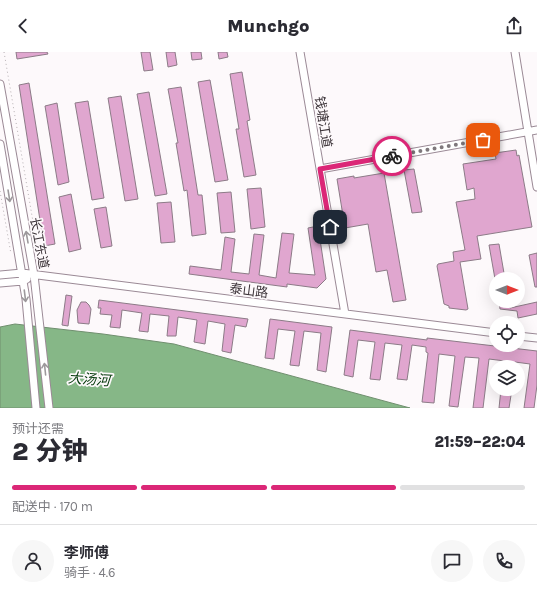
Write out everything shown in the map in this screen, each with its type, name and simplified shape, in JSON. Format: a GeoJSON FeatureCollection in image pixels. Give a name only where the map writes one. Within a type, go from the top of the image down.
{"type":"FeatureCollection","features":[{"type":"Feature","properties":{"kind":"street","name":"钱塘江道"},"geometry":{"type":"LineString","coordinates":[[300,52],[345,314]]}},
{"type":"Feature","properties":{"kind":"street"},"geometry":{"type":"LineString","coordinates":[[515,52],[537,187]]}},
{"type":"Feature","properties":{"kind":"street","name":"长江东道"},"geometry":{"type":"LineString","coordinates":[[0,84],[34,275],[49,408]]}},
{"type":"Feature","properties":{"kind":"street"},"geometry":{"type":"LineString","coordinates":[[320,169],[537,130]]}},
{"type":"Feature","properties":{"kind":"street","name":"长江东道"},"geometry":{"type":"LineString","coordinates":[[0,144],[22,273],[36,408]]}},
{"type":"Feature","properties":{"kind":"street","name":"泰山路"},"geometry":{"type":"LineString","coordinates":[[0,275],[22,273],[489,332]]}},
{"type":"Feature","properties":{"kind":"street"},"geometry":{"type":"LineString","coordinates":[[0,283],[23,281],[34,275]]}},
{"type":"Feature","properties":{"kind":"street"},"geometry":{"type":"LineString","coordinates":[[525,337],[537,338]]}},
{"type":"Feature","properties":{"kind":"path"},"geometry":{"type":"LineString","coordinates":[[4,52],[38,251]]}},
{"type":"Feature","properties":{"kind":"path"},"geometry":{"type":"LineString","coordinates":[[0,191],[11,254]]}},
{"type":"Feature","properties":{"kind":"water","name":"大汤河"},"geometry":{"type":"Polygon","coordinates":[[[15,324],[174,344],[410,408],[0,408],[0,327],[15,324]]]}},
{"type":"Feature","properties":{"kind":"building"},"geometry":{"type":"Polygon","coordinates":[[[16,52],[47,52],[48,54],[17,59],[16,52]]]}},
{"type":"Feature","properties":{"kind":"building"},"geometry":{"type":"Polygon","coordinates":[[[141,52],[150,52],[153,70],[144,71],[141,52]]]}},
{"type":"Feature","properties":{"kind":"building"},"geometry":{"type":"Polygon","coordinates":[[[166,52],[175,52],[177,65],[168,67],[166,52]]]}},
{"type":"Feature","properties":{"kind":"building"},"geometry":{"type":"Polygon","coordinates":[[[191,52],[201,52],[202,59],[192,60],[191,52]]]}},
{"type":"Feature","properties":{"kind":"building"},"geometry":{"type":"Polygon","coordinates":[[[218,52],[227,52],[228,57],[219,59],[218,52]]]}},
{"type":"Feature","properties":{"kind":"building"},"geometry":{"type":"Polygon","coordinates":[[[242,72],[250,120],[247,121],[256,175],[244,177],[236,129],[239,129],[230,74],[242,72]]]}},
{"type":"Feature","properties":{"kind":"building"},"geometry":{"type":"Polygon","coordinates":[[[210,80],[228,180],[215,182],[198,82],[210,80]]]}},
{"type":"Feature","properties":{"kind":"building"},"geometry":{"type":"Polygon","coordinates":[[[29,83],[55,244],[44,246],[19,85],[29,83]]]}},
{"type":"Feature","properties":{"kind":"building"},"geometry":{"type":"Polygon","coordinates":[[[181,87],[198,195],[202,195],[206,234],[192,236],[187,190],[184,191],[176,143],[178,143],[168,89],[181,87]]]}},
{"type":"Feature","properties":{"kind":"building"},"geometry":{"type":"Polygon","coordinates":[[[149,92],[167,194],[155,196],[137,94],[149,92]]]}},
{"type":"Feature","properties":{"kind":"building"},"geometry":{"type":"Polygon","coordinates":[[[121,96],[138,199],[125,201],[108,98],[121,96]]]}},
{"type":"Feature","properties":{"kind":"building"},"geometry":{"type":"Polygon","coordinates":[[[88,101],[104,198],[92,200],[75,103],[88,101]]]}},
{"type":"Feature","properties":{"kind":"building"},"geometry":{"type":"Polygon","coordinates":[[[57,103],[69,182],[58,185],[45,106],[57,103]]]}},
{"type":"Feature","properties":{"kind":"building"},"geometry":{"type":"Polygon","coordinates":[[[516,150],[517,156],[519,155],[532,227],[477,236],[481,259],[460,262],[468,309],[449,308],[449,306],[444,304],[437,266],[438,264],[454,261],[453,252],[465,250],[456,202],[475,199],[474,188],[467,190],[463,164],[496,159],[495,153],[516,150]]]}},
{"type":"Feature","properties":{"kind":"building"},"geometry":{"type":"Polygon","coordinates":[[[414,169],[422,212],[412,213],[404,170],[414,169]]]}},
{"type":"Feature","properties":{"kind":"building"},"geometry":{"type":"Polygon","coordinates":[[[384,173],[406,300],[393,302],[387,270],[376,272],[368,224],[345,228],[337,179],[384,173]]]}},
{"type":"Feature","properties":{"kind":"building"},"geometry":{"type":"Polygon","coordinates":[[[261,188],[265,227],[251,229],[247,189],[261,188]]]}},
{"type":"Feature","properties":{"kind":"building"},"geometry":{"type":"Polygon","coordinates":[[[231,192],[235,232],[221,233],[217,193],[231,192]]]}},
{"type":"Feature","properties":{"kind":"building"},"geometry":{"type":"Polygon","coordinates":[[[71,194],[81,249],[69,252],[59,197],[71,194]]]}},
{"type":"Feature","properties":{"kind":"building"},"geometry":{"type":"Polygon","coordinates":[[[171,202],[175,242],[161,243],[157,203],[171,202]]]}},
{"type":"Feature","properties":{"kind":"building"},"geometry":{"type":"Polygon","coordinates":[[[106,207],[112,246],[101,248],[94,209],[106,207]]]}},
{"type":"Feature","properties":{"kind":"building"},"geometry":{"type":"Polygon","coordinates":[[[318,226],[326,279],[317,288],[287,284],[287,287],[189,274],[190,266],[221,270],[225,237],[235,239],[231,272],[249,274],[254,234],[264,235],[259,275],[276,278],[282,233],[294,234],[289,273],[315,275],[308,228],[318,226]]]}},
{"type":"Feature","properties":{"kind":"building"},"geometry":{"type":"Polygon","coordinates":[[[499,244],[504,272],[494,272],[489,245],[499,244]]]}},
{"type":"Feature","properties":{"kind":"building"},"geometry":{"type":"Polygon","coordinates":[[[537,253],[537,287],[535,287],[529,255],[537,253]]]}},
{"type":"Feature","properties":{"kind":"building"},"geometry":{"type":"Polygon","coordinates":[[[66,295],[72,296],[68,326],[62,325],[66,295]]]}},
{"type":"Feature","properties":{"kind":"building"},"geometry":{"type":"Polygon","coordinates":[[[99,300],[248,319],[246,327],[235,325],[231,353],[222,351],[225,324],[208,321],[205,344],[194,342],[197,320],[178,317],[176,336],[167,336],[169,316],[150,314],[148,332],[139,331],[142,313],[122,310],[120,328],[110,327],[112,315],[100,314],[101,308],[98,308],[99,300]]]}},
{"type":"Feature","properties":{"kind":"building"},"geometry":{"type":"Polygon","coordinates":[[[81,302],[86,302],[91,309],[89,324],[78,323],[77,310],[81,302]]]}},
{"type":"Feature","properties":{"kind":"building"},"geometry":{"type":"Polygon","coordinates":[[[537,302],[537,314],[525,317],[518,316],[517,311],[500,309],[525,308],[525,305],[537,302]]]}},
{"type":"Feature","properties":{"kind":"building"},"geometry":{"type":"Polygon","coordinates":[[[270,319],[332,327],[326,372],[317,370],[321,333],[304,331],[299,366],[290,365],[295,331],[278,329],[274,359],[265,358],[270,319]]]}},
{"type":"Feature","properties":{"kind":"building"},"geometry":{"type":"Polygon","coordinates":[[[350,330],[427,340],[427,338],[489,345],[489,352],[525,352],[525,350],[537,351],[537,385],[534,408],[524,408],[530,364],[525,363],[525,360],[489,359],[483,408],[473,408],[479,358],[465,357],[458,407],[449,406],[455,356],[439,354],[434,403],[422,402],[428,353],[426,352],[426,347],[412,345],[407,380],[397,379],[402,345],[385,343],[380,380],[370,379],[375,342],[358,340],[353,377],[344,375],[350,330]]]}},
{"type":"Feature","properties":{"kind":"building"},"geometry":{"type":"Polygon","coordinates":[[[500,396],[511,396],[509,408],[499,408],[500,396]]]}},
{"type":"Feature","properties":{"kind":"way so far"},"geometry":{"type":"LineString","coordinates":[[392,156],[483,140]]}},
{"type":"Feature","properties":{"kind":"route"},"geometry":{"type":"LineString","coordinates":[[330,227],[320,169],[392,156]]}}]}
